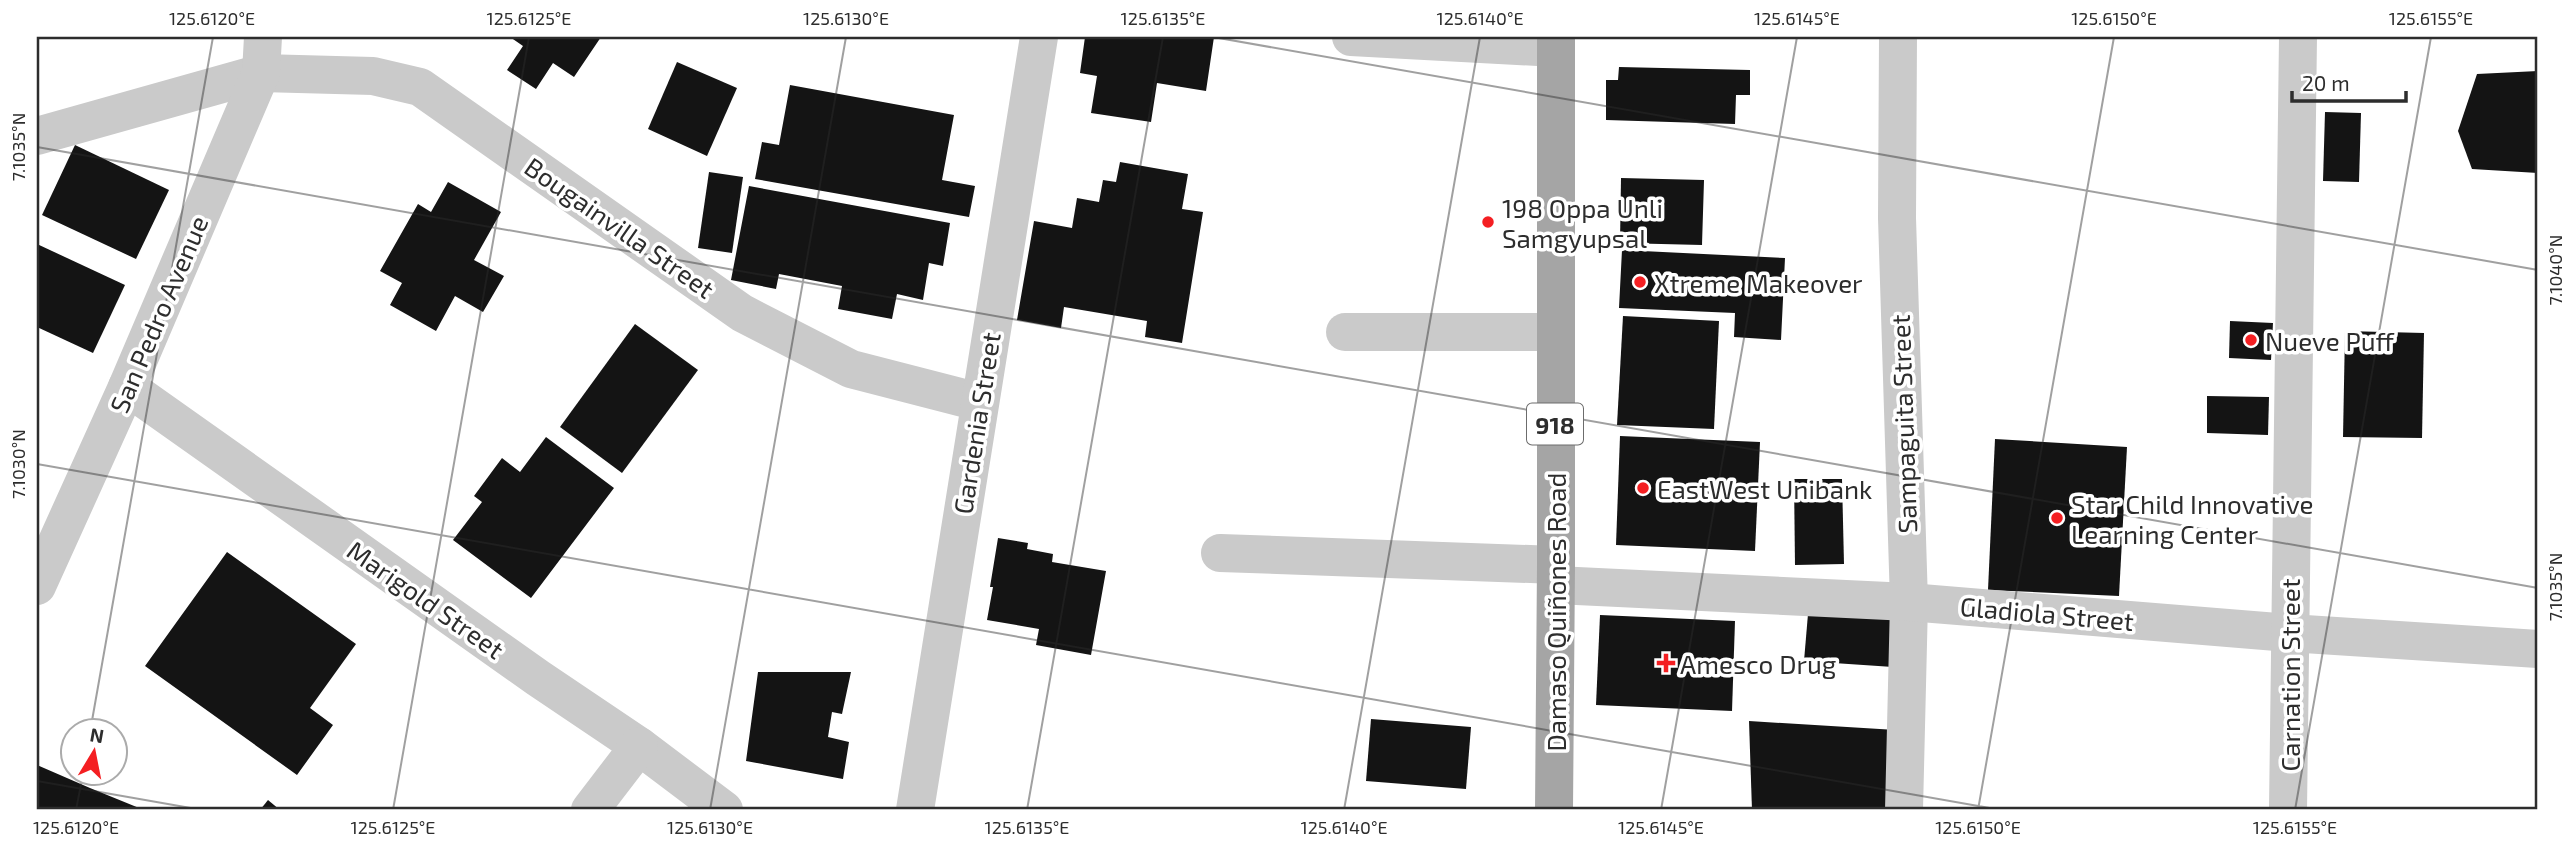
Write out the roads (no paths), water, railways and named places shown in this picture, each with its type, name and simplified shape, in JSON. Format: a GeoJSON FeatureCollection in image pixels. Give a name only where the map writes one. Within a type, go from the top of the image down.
{"type":"FeatureCollection","features":[{"type":"Feature","properties":{"kind":"main road","name":"Damaso Quiñones Road"},"geometry":{"type":"LineString","coordinates":[[1554,810],[1556,43]]}},
{"type":"Feature","properties":{"kind":"street","name":"Gardenia Street"},"geometry":{"type":"LineString","coordinates":[[915,810],[1039,37]]}},
{"type":"Feature","properties":{"kind":"street"},"geometry":{"type":"LineString","coordinates":[[1351,37],[1556,43]]}},
{"type":"Feature","properties":{"kind":"street","name":"Sampaguita Street"},"geometry":{"type":"LineString","coordinates":[[1898,37],[1897,218],[1909,602],[1904,810]]}},
{"type":"Feature","properties":{"kind":"street","name":"Carnation Street"},"geometry":{"type":"LineString","coordinates":[[2288,810],[2298,37]]}},
{"type":"Feature","properties":{"kind":"street","name":"Bougainvilla Street"},"geometry":{"type":"LineString","coordinates":[[37,136],[262,55],[420,87],[742,313],[851,369],[979,402]]}},
{"type":"Feature","properties":{"kind":"street","name":"San Pedro Avenue"},"geometry":{"type":"LineString","coordinates":[[37,586],[127,387],[262,55]]}},
{"type":"Feature","properties":{"kind":"street"},"geometry":{"type":"LineString","coordinates":[[1345,332],[1556,332]]}},
{"type":"Feature","properties":{"kind":"street","name":"Marigold Street"},"geometry":{"type":"LineString","coordinates":[[127,387],[538,678],[639,746],[724,810]]}},
{"type":"Feature","properties":{"kind":"street","name":"Gladiola Street"},"geometry":{"type":"LineString","coordinates":[[1220,553],[1556,575],[2289,633],[2538,649]]}},
{"type":"Feature","properties":{"kind":"street"},"geometry":{"type":"LineString","coordinates":[[590,810],[639,746]]}},
{"type":"Feature","properties":{"kind":"place","name":"198 Oppa Unli Samgyupsal"},"geometry":{"type":"Point","coordinates":[1488,222]}},
{"type":"Feature","properties":{"kind":"place","name":"Xtreme Makeover"},"geometry":{"type":"Point","coordinates":[1640,282]}},
{"type":"Feature","properties":{"kind":"place","name":"Nueve Puff"},"geometry":{"type":"Point","coordinates":[2251,340]}},
{"type":"Feature","properties":{"kind":"place","name":"EastWest Unibank"},"geometry":{"type":"Point","coordinates":[1643,488]}},
{"type":"Feature","properties":{"kind":"place","name":"Star Child Innovative Learning Center"},"geometry":{"type":"Point","coordinates":[2057,518]}},
{"type":"Feature","properties":{"kind":"place","name":"Amesco Drug"},"geometry":{"type":"Point","coordinates":[1666,663]}}]}
